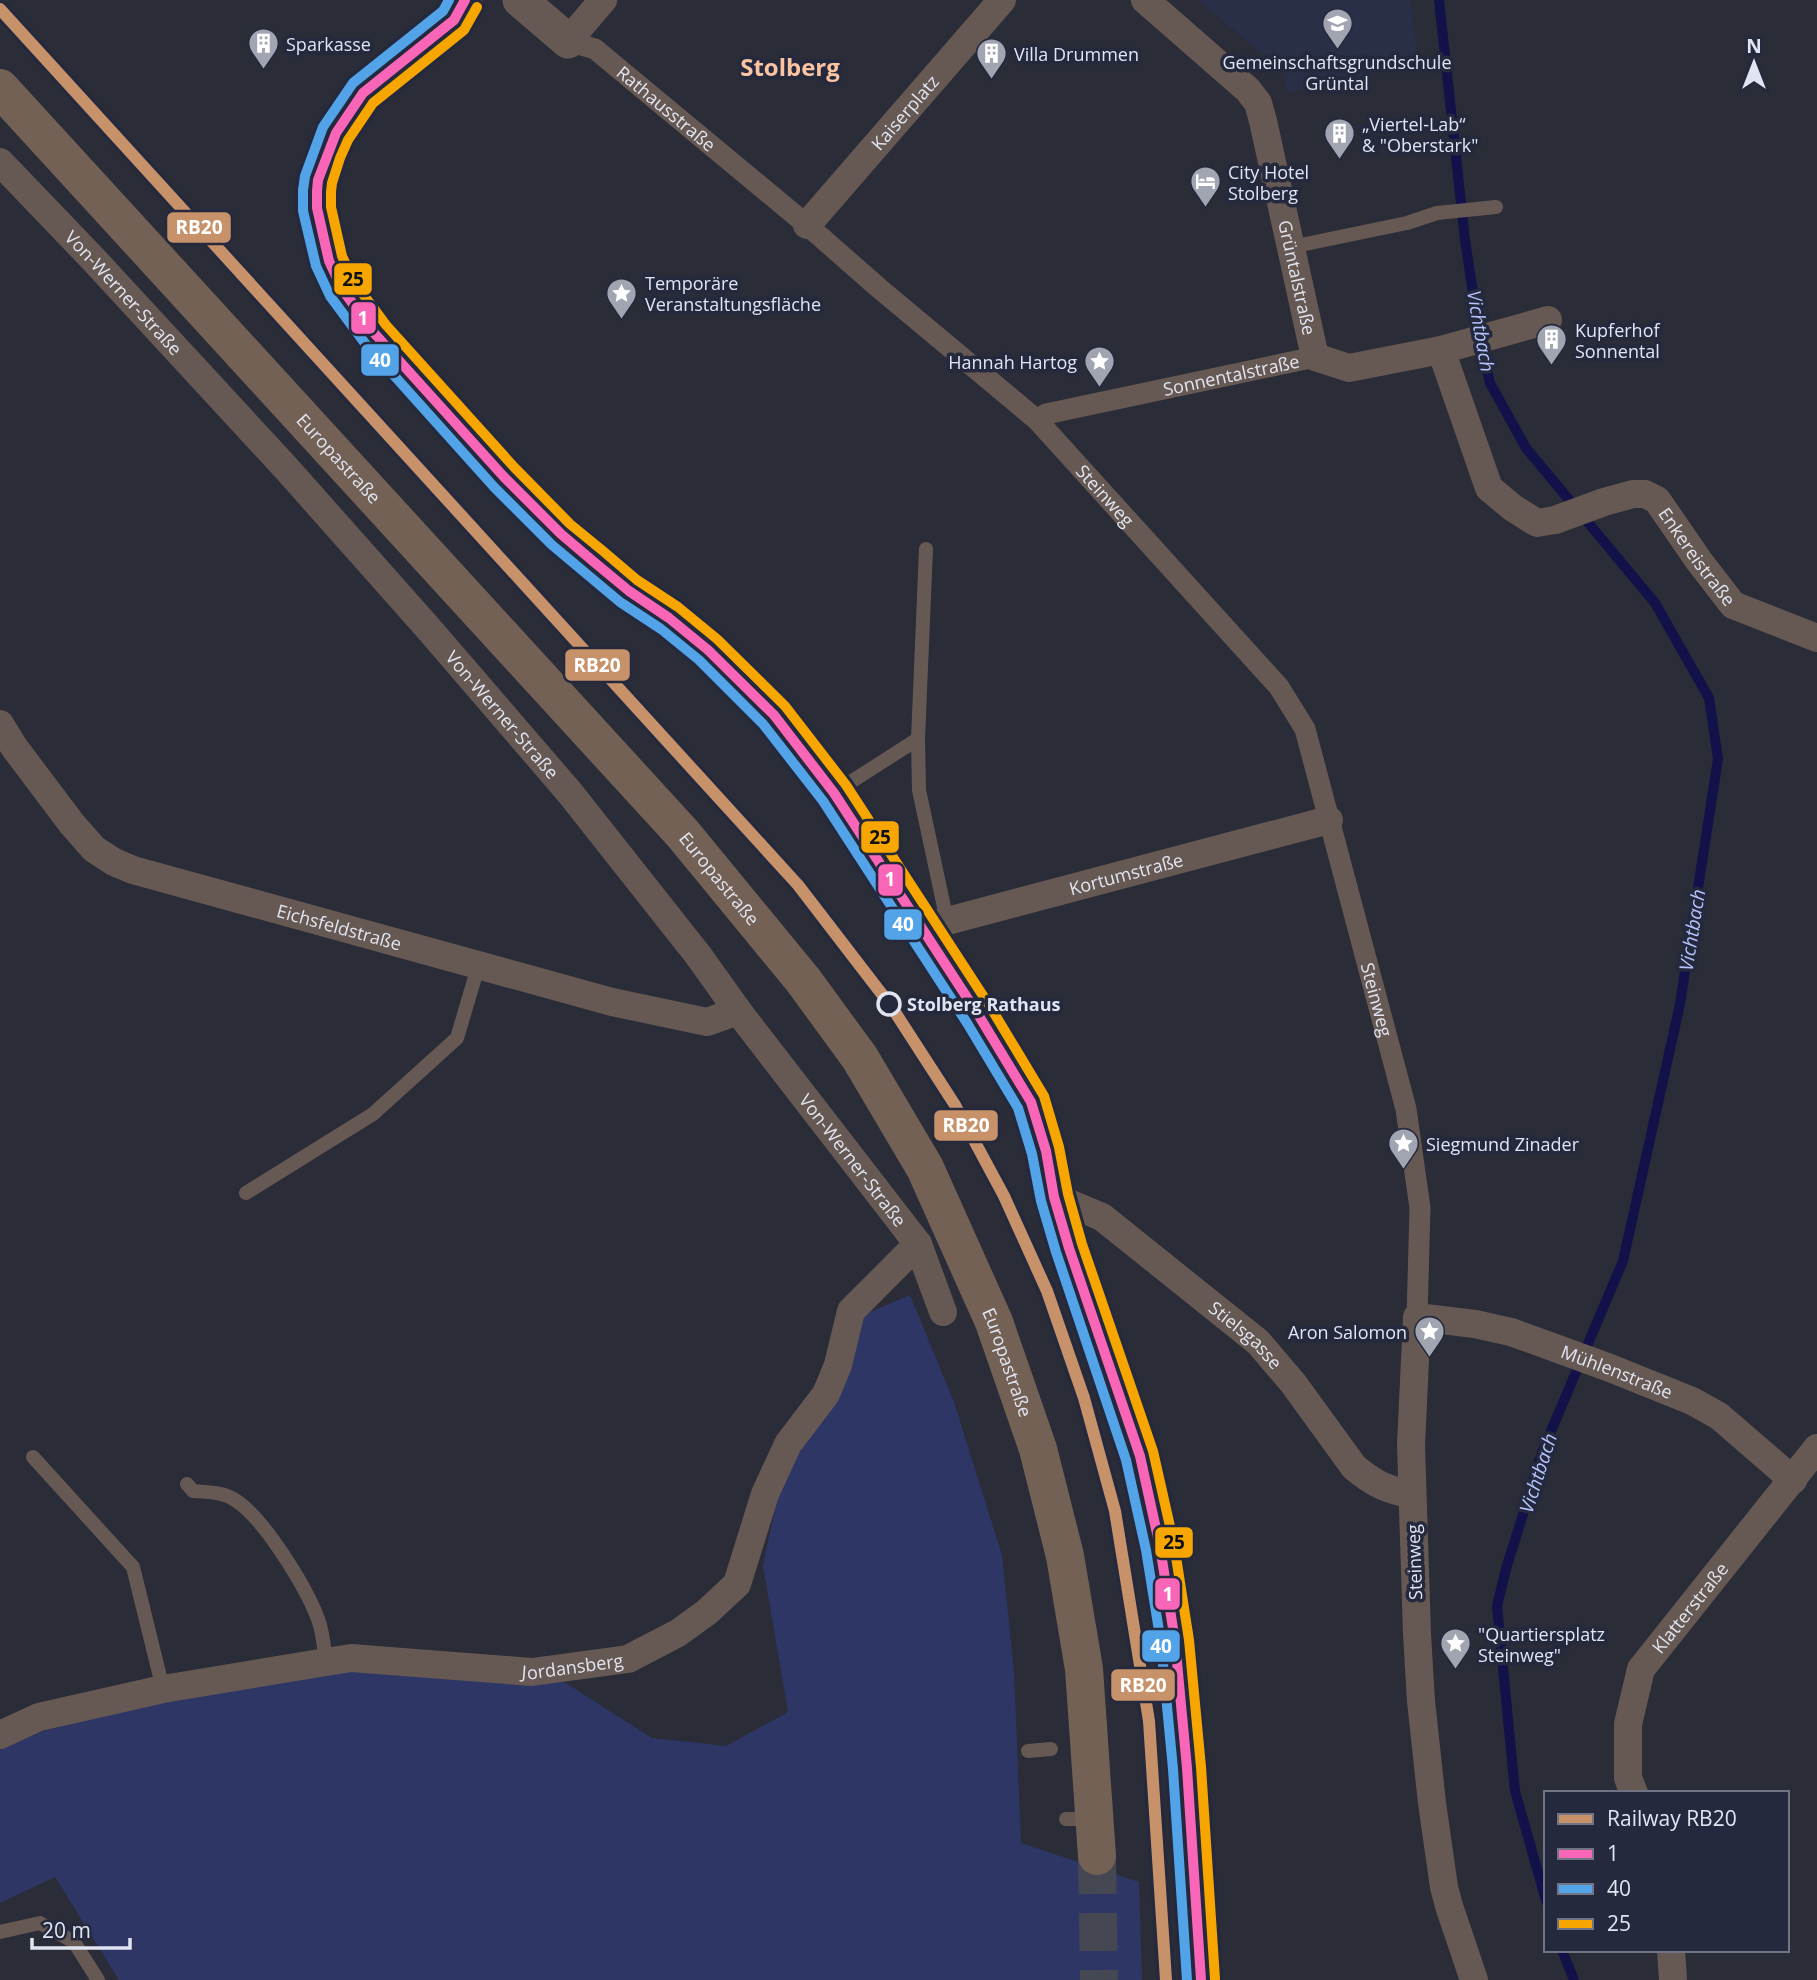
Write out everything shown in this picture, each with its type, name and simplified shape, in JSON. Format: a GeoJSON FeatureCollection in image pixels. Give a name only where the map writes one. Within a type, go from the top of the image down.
{"type":"FeatureCollection","features":[{"type":"Feature","properties":{"kind":"main road","name":"Europastraße"},"geometry":{"type":"LineString","coordinates":[[0,88],[683,834],[803,979],[860,1058],[930,1180],[994,1322],[1038,1449],[1065,1556],[1084,1669],[1086,1831]]}},
{"type":"Feature","properties":{"kind":"street"},"geometry":{"type":"LineString","coordinates":[[466,0],[454,20],[363,93],[336,132],[318,180],[317,208],[330,261],[342,289],[375,334],[504,477],[569,541],[629,591],[669,618],[708,650],[774,715],[934,924],[979,1016],[1031,1102],[1046,1151],[1054,1197],[1069,1248],[1140,1456],[1160,1547],[1175,1641],[1190,1806],[1201,1980]]}},
{"type":"Feature","properties":{"kind":"street","name":"Rathausstraße"},"geometry":{"type":"LineString","coordinates":[[520,0],[568,41],[595,49],[807,225]]}},
{"type":"Feature","properties":{"kind":"street"},"geometry":{"type":"LineString","coordinates":[[568,41],[603,0]]}},
{"type":"Feature","properties":{"kind":"street","name":"Kaiserplatz"},"geometry":{"type":"LineString","coordinates":[[807,225],[1002,0]]}},
{"type":"Feature","properties":{"kind":"street","name":"Grüntalstraße"},"geometry":{"type":"LineString","coordinates":[[1145,0],[1248,90],[1258,103],[1315,357]]}},
{"type":"Feature","properties":{"kind":"street","name":"Von-Werner-Straße"},"geometry":{"type":"LineString","coordinates":[[0,162],[286,468],[570,793],[698,955],[738,1012],[918,1244],[943,1312]]}},
{"type":"Feature","properties":{"kind":"street","name":"Steinweg"},"geometry":{"type":"LineString","coordinates":[[807,225],[1037,420],[1279,687],[1305,729],[1406,1109],[1420,1208],[1411,1446],[1421,1701],[1432,1803],[1449,1906],[1474,1980]]}},
{"type":"Feature","properties":{"kind":"street","name":"Sonnentalstraße"},"geometry":{"type":"LineString","coordinates":[[1037,420],[1046,414],[1315,357],[1349,368],[1449,347],[1548,320]]}},
{"type":"Feature","properties":{"kind":"street","name":"Enkereistraße"},"geometry":{"type":"LineString","coordinates":[[1449,347],[1489,488],[1513,508],[1537,523],[1555,520],[1633,494],[1645,494],[1657,500],[1733,605],[1817,638]]}},
{"type":"Feature","properties":{"kind":"street","name":"Eichsfeldstraße"},"geometry":{"type":"LineString","coordinates":[[5,743],[94,849],[114,862],[146,874],[612,1002],[706,1022],[738,1012]]}},
{"type":"Feature","properties":{"kind":"street","name":"Kortumstraße"},"geometry":{"type":"LineString","coordinates":[[934,924],[1329,820]]}},
{"type":"Feature","properties":{"kind":"street","name":"Stielsgasse"},"geometry":{"type":"LineString","coordinates":[[1054,1197],[1102,1217],[1258,1342],[1293,1383],[1354,1467],[1366,1477],[1394,1492],[1412,1494]]}},
{"type":"Feature","properties":{"kind":"street","name":"Jordansberg"},"geometry":{"type":"LineString","coordinates":[[0,1735],[40,1717],[163,1689],[351,1658],[532,1672],[628,1659],[678,1633],[707,1612],[737,1584],[765,1494],[788,1444],[826,1394],[838,1366],[851,1311],[918,1244]]}},
{"type":"Feature","properties":{"kind":"street","name":"Mühlenstraße"},"geometry":{"type":"LineString","coordinates":[[1417,1317],[1493,1328],[1610,1368],[1692,1401],[1719,1416],[1793,1480]]}},
{"type":"Feature","properties":{"kind":"street","name":"Klatterstraße"},"geometry":{"type":"LineString","coordinates":[[1633,1791],[1628,1778],[1628,1724],[1641,1669],[1817,1448]]}},
{"type":"Feature","properties":{"kind":"street"},"geometry":{"type":"LineString","coordinates":[[1671,1952],[1673,1980]]}},
{"type":"Feature","properties":{"kind":"lane"},"geometry":{"type":"LineString","coordinates":[[1291,247],[1408,223],[1437,213],[1490,208]]}},
{"type":"Feature","properties":{"kind":"lane"},"geometry":{"type":"LineString","coordinates":[[926,549],[918,739],[919,790],[934,924]]}},
{"type":"Feature","properties":{"kind":"lane"},"geometry":{"type":"LineString","coordinates":[[834,793],[918,739]]}},
{"type":"Feature","properties":{"kind":"lane"},"geometry":{"type":"LineString","coordinates":[[246,1193],[373,1114],[457,1038],[478,967]]}},
{"type":"Feature","properties":{"kind":"lane"},"geometry":{"type":"LineString","coordinates":[[33,1457],[133,1567],[163,1689]]}},
{"type":"Feature","properties":{"kind":"lane"},"geometry":{"type":"LineString","coordinates":[[187,1484],[193,1491],[212,1492],[233,1498],[252,1514],[302,1586],[319,1621],[326,1662]]}},
{"type":"Feature","properties":{"kind":"lane"},"geometry":{"type":"LineString","coordinates":[[1028,1751],[1051,1749]]}},
{"type":"Feature","properties":{"kind":"lane"},"geometry":{"type":"LineString","coordinates":[[0,1931],[40,1923],[74,1942],[97,1980]]}},
{"type":"Feature","properties":{"kind":"shaded area","name":"Gemeinschaftsgrundschule Grüntal"},"geometry":{"type":"Polygon","coordinates":[[[1198,0],[1410,0],[1418,59],[1374,74],[1287,93],[1282,71],[1198,0]]]}},
{"type":"Feature","properties":{"kind":"shaded area"},"geometry":{"type":"Polygon","coordinates":[[[910,1295],[954,1402],[1002,1555],[1014,1671],[1021,1843],[1139,1882],[1142,1980],[119,1980],[55,1877],[0,1903],[0,1749],[44,1731],[166,1697],[350,1668],[561,1680],[652,1738],[726,1746],[788,1712],[763,1566],[777,1499],[863,1315],[910,1295]]]}},
{"type":"Feature","properties":{"kind":"waterway","name":"Vichtbach"},"geometry":{"type":"LineString","coordinates":[[1439,0],[1465,240],[1479,333],[1490,383],[1526,448],[1655,603],[1709,698],[1718,759],[1680,1004],[1623,1261],[1543,1450],[1497,1606],[1515,1791],[1544,1894]]}},
{"type":"Feature","properties":{"kind":"waterway","name":"Vichtbach"},"geometry":{"type":"LineString","coordinates":[[1563,1952],[1574,1980]]}},
{"type":"Feature","properties":{"kind":"tunnel"},"geometry":{"type":"LineString","coordinates":[[1097,1856],[1099,1980]]}},
{"type":"Feature","properties":{"kind":"rail line","name":"RB20"},"geometry":{"type":"LineString","coordinates":[[0,9],[798,885],[891,1006],[955,1105],[1004,1196],[1047,1291],[1084,1398],[1115,1511],[1149,1721],[1166,1980]]}},
{"type":"Feature","properties":{"kind":"transit line","name":"40"},"geometry":{"type":"LineString","coordinates":[[449,0],[443,11],[353,83],[323,127],[305,176],[303,190],[303,211],[316,266],[330,296],[364,342],[494,487],[552,545],[620,602],[661,629],[699,660],[763,724],[823,801],[967,1023],[1018,1108],[1056,1252],[1126,1460],[1146,1550],[1161,1643],[1173,1769],[1187,1980]]}},
{"type":"Feature","properties":{"kind":"transit line","name":"1"},"geometry":{"type":"LineString","coordinates":[[465,0],[454,20],[363,93],[336,133],[318,180],[317,191],[317,208],[329,261],[342,289],[375,334],[504,477],[561,534],[594,562],[708,650],[774,715],[834,793],[979,1016],[1031,1102],[1046,1151],[1054,1197],[1069,1248],[1140,1456],[1160,1547],[1175,1641],[1187,1768],[1201,1980]]}},
{"type":"Feature","properties":{"kind":"transit line","name":"25"},"geometry":{"type":"LineString","coordinates":[[477,7],[464,30],[373,103],[348,140],[331,192],[331,207],[342,256],[354,282],[386,325],[514,467],[570,524],[637,580],[678,607],[717,639],[785,706],[846,785],[991,1008],[1044,1096],[1082,1244],[1153,1451],[1174,1544],[1189,1640],[1201,1767],[1215,1979]]}},
{"type":"Feature","properties":{"kind":"place","name":"Gemeinschaftsgrundschule Grüntal"},"geometry":{"type":"Point","coordinates":[1337,51]}},
{"type":"Feature","properties":{"kind":"place","name":"Sparkasse"},"geometry":{"type":"Point","coordinates":[263,71]}},
{"type":"Feature","properties":{"kind":"place","name":"Villa Drummen"},"geometry":{"type":"Point","coordinates":[991,81]}},
{"type":"Feature","properties":{"kind":"place","name":"„Viertel-Lab“ & \"Oberstark\""},"geometry":{"type":"Point","coordinates":[1339,161]}},
{"type":"Feature","properties":{"kind":"place","name":"City Hotel Stolberg"},"geometry":{"type":"Point","coordinates":[1205,209]}},
{"type":"Feature","properties":{"kind":"place","name":"Temporäre Veranstaltungsfläche"},"geometry":{"type":"Point","coordinates":[622,320]}},
{"type":"Feature","properties":{"kind":"place","name":"Kupferhof Sonnental"},"geometry":{"type":"Point","coordinates":[1552,367]}},
{"type":"Feature","properties":{"kind":"place","name":"Hannah Hartog"},"geometry":{"type":"Point","coordinates":[1100,389]}},
{"type":"Feature","properties":{"kind":"place","name":"Stolberg Rathaus"},"geometry":{"type":"Point","coordinates":[889,1004]}},
{"type":"Feature","properties":{"kind":"place","name":"Siegmund Zinader"},"geometry":{"type":"Point","coordinates":[1403,1171]}},
{"type":"Feature","properties":{"kind":"place","name":"Aron Salomon"},"geometry":{"type":"Point","coordinates":[1430,1359]}},
{"type":"Feature","properties":{"kind":"place","name":"\"Quartiersplatz Steinweg\""},"geometry":{"type":"Point","coordinates":[1455,1671]}},
{"type":"Feature","properties":{"kind":"district","name":"Stolberg"},"geometry":{"type":"Point","coordinates":[790,66]}}]}
